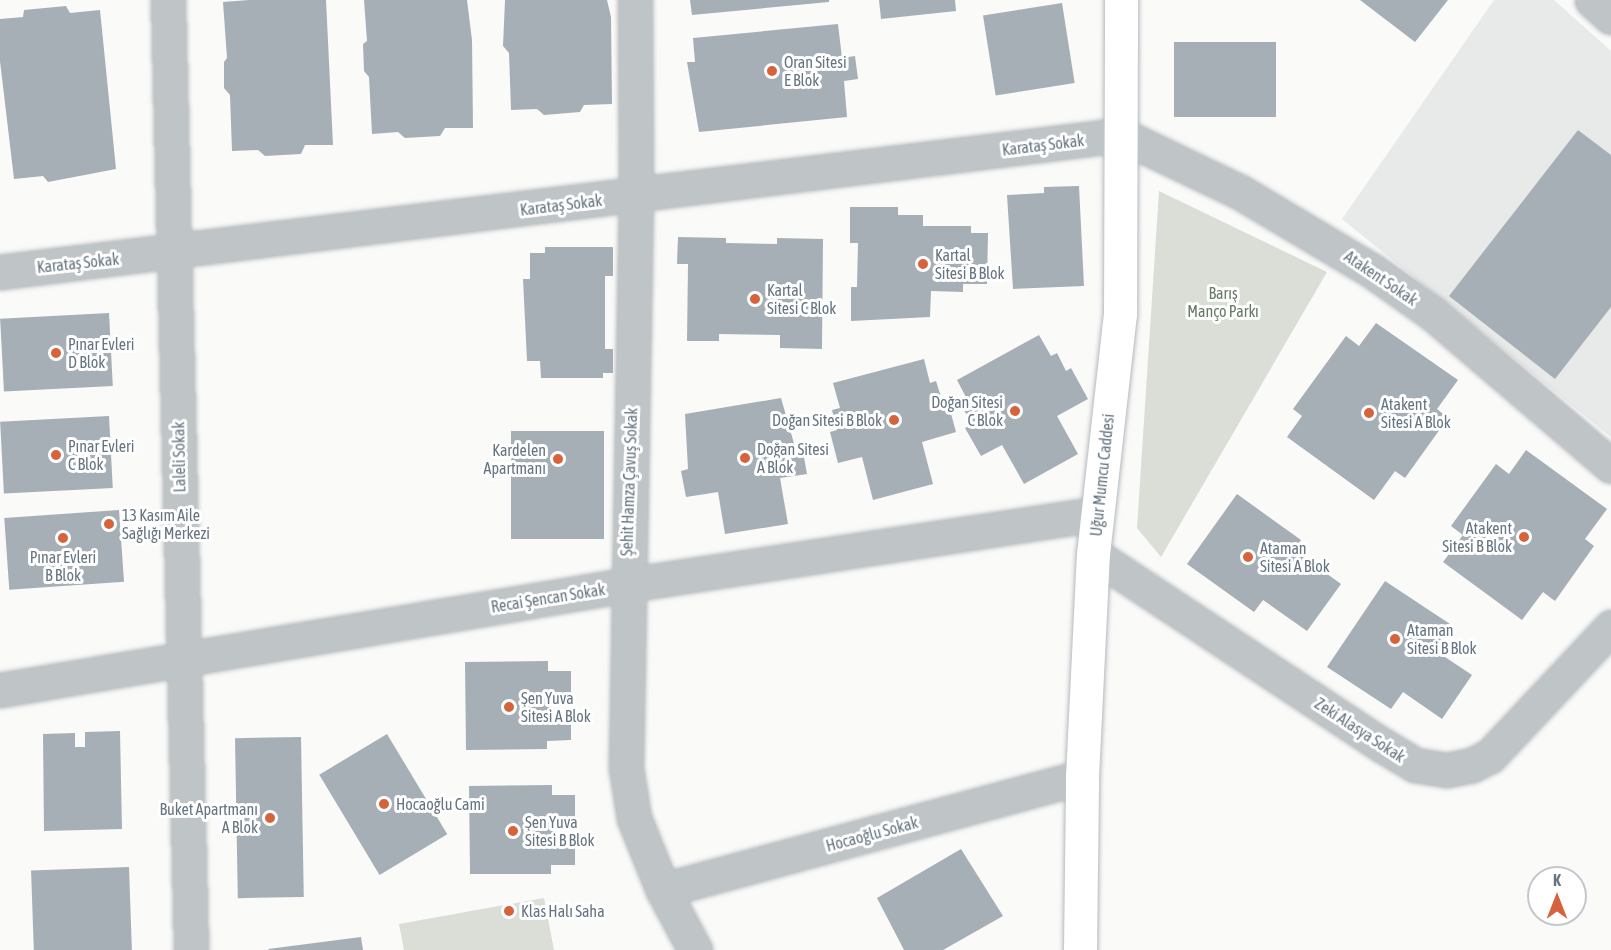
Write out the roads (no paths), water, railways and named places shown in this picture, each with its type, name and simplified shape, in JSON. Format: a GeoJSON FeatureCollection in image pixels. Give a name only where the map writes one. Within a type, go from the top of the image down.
{"type":"FeatureCollection","features":[{"type":"Feature","properties":{"kind":"main road","name":"Uğur Mumcu Caddesi"},"geometry":{"type":"LineString","coordinates":[[1080,950],[1082,777],[1093,554],[1120,314],[1121,0]]}},
{"type":"Feature","properties":{"kind":"street","name":"Laleli Sokak"},"geometry":{"type":"LineString","coordinates":[[168,0],[191,950]]}},
{"type":"Feature","properties":{"kind":"street","name":"Şehit Hamza Çavuş Sokak"},"geometry":{"type":"LineString","coordinates":[[635,0],[636,195],[626,585],[626,768],[634,818],[663,890],[695,950]]}},
{"type":"Feature","properties":{"kind":"street"},"geometry":{"type":"LineString","coordinates":[[1592,0],[1611,17]]}},
{"type":"Feature","properties":{"kind":"street","name":"Karataş Sokak"},"geometry":{"type":"LineString","coordinates":[[0,272],[175,253],[1121,135]]}},
{"type":"Feature","properties":{"kind":"street","name":"Atakent Sokak"},"geometry":{"type":"LineString","coordinates":[[1121,135],[1240,192],[1374,272],[1432,313],[1611,466]]}},
{"type":"Feature","properties":{"kind":"street","name":"Recai Şencan Sokak"},"geometry":{"type":"LineString","coordinates":[[0,690],[626,585],[1097,514]]}},
{"type":"Feature","properties":{"kind":"street","name":"Zeki Alasya Sokak"},"geometry":{"type":"LineString","coordinates":[[1093,554],[1415,765],[1437,768],[1472,765],[1490,756],[1611,627]]}},
{"type":"Feature","properties":{"kind":"street","name":"Hocaoğlu Sokak"},"geometry":{"type":"LineString","coordinates":[[663,890],[1082,777]]}},
{"type":"Feature","properties":{"kind":"place","name":"Oran Sitesi E Blok"},"geometry":{"type":"Point","coordinates":[772,71]}},
{"type":"Feature","properties":{"kind":"place","name":"Kartal Sitesi B Blok"},"geometry":{"type":"Point","coordinates":[923,264]}},
{"type":"Feature","properties":{"kind":"place","name":"Kartal Sitesi C Blok"},"geometry":{"type":"Point","coordinates":[755,299]}},
{"type":"Feature","properties":{"kind":"place","name":"Pınar Evleri D Blok"},"geometry":{"type":"Point","coordinates":[56,353]}},
{"type":"Feature","properties":{"kind":"place","name":"Doğan Sitesi C Blok"},"geometry":{"type":"Point","coordinates":[1015,411]}},
{"type":"Feature","properties":{"kind":"place","name":"Atakent Sitesi A Blok"},"geometry":{"type":"Point","coordinates":[1369,413]}},
{"type":"Feature","properties":{"kind":"place","name":"Doğan Sitesi B Blok"},"geometry":{"type":"Point","coordinates":[894,420]}},
{"type":"Feature","properties":{"kind":"place","name":"Pınar Evleri C Blok"},"geometry":{"type":"Point","coordinates":[56,455]}},
{"type":"Feature","properties":{"kind":"place","name":"Doğan Sitesi A Blok"},"geometry":{"type":"Point","coordinates":[745,458]}},
{"type":"Feature","properties":{"kind":"place","name":"Kardelen Apartmanı"},"geometry":{"type":"Point","coordinates":[558,459]}},
{"type":"Feature","properties":{"kind":"place","name":"13 Kasım Aile Sağlığı Merkezi"},"geometry":{"type":"Point","coordinates":[109,524]}},
{"type":"Feature","properties":{"kind":"place","name":"Atakent Sitesi B Blok"},"geometry":{"type":"Point","coordinates":[1524,537]}},
{"type":"Feature","properties":{"kind":"place","name":"Pınar Evleri B Blok"},"geometry":{"type":"Point","coordinates":[63,538]}},
{"type":"Feature","properties":{"kind":"place","name":"Ataman Sitesi A Blok"},"geometry":{"type":"Point","coordinates":[1248,557]}},
{"type":"Feature","properties":{"kind":"place","name":"Ataman Sitesi B Blok"},"geometry":{"type":"Point","coordinates":[1395,639]}},
{"type":"Feature","properties":{"kind":"place","name":"Şen Yuva Sitesi A Blok"},"geometry":{"type":"Point","coordinates":[509,707]}},
{"type":"Feature","properties":{"kind":"place","name":"Hocaoğlu Cami"},"geometry":{"type":"Point","coordinates":[384,804]}},
{"type":"Feature","properties":{"kind":"place","name":"Buket Apartmanı A Blok"},"geometry":{"type":"Point","coordinates":[270,818]}},
{"type":"Feature","properties":{"kind":"place","name":"Şen Yuva Sitesi B Blok"},"geometry":{"type":"Point","coordinates":[513,831]}},
{"type":"Feature","properties":{"kind":"place","name":"Klas Halı Saha"},"geometry":{"type":"Point","coordinates":[509,911]}},
{"type":"Feature","properties":{"kind":"park label","name":"Barış Manço Parkı"},"geometry":{"type":"Point","coordinates":[1223,302]}}]}
